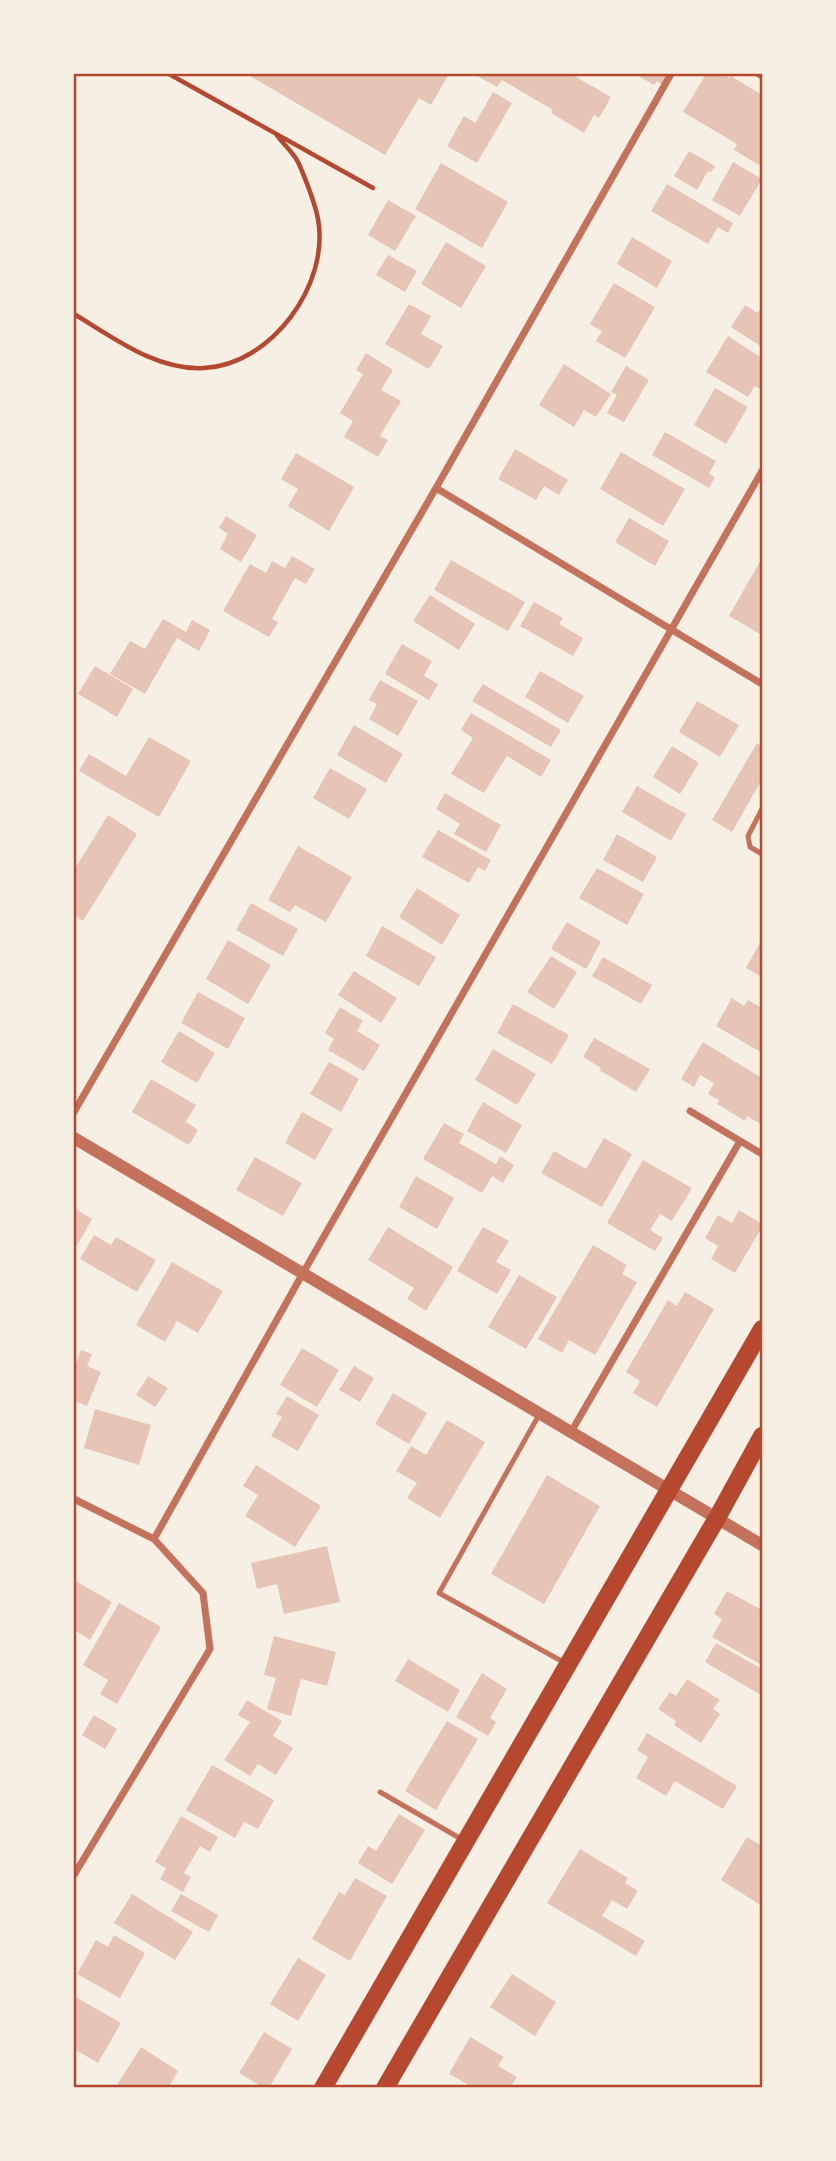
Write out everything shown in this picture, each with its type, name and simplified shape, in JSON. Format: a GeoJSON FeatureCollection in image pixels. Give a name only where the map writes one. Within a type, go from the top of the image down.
{"type":"FeatureCollection","features":[{"type":"Feature","properties":{"kind":"main road"},"geometry":{"type":"LineString","coordinates":[[323,2088],[762,1329]]}},
{"type":"Feature","properties":{"kind":"main road"},"geometry":{"type":"LineString","coordinates":[[385,2088],[762,1436]]}},
{"type":"Feature","properties":{"kind":"street"},"geometry":{"type":"LineString","coordinates":[[74,1112],[436,488],[671,74]]}},
{"type":"Feature","properties":{"kind":"street"},"geometry":{"type":"LineString","coordinates":[[154,1539],[303,1273],[762,471]]}},
{"type":"Feature","properties":{"kind":"street"},"geometry":{"type":"LineString","coordinates":[[436,488],[762,684]]}},
{"type":"Feature","properties":{"kind":"street"},"geometry":{"type":"LineString","coordinates":[[690,1111],[762,1154]]}},
{"type":"Feature","properties":{"kind":"street"},"geometry":{"type":"LineString","coordinates":[[74,1138],[762,1545]]}},
{"type":"Feature","properties":{"kind":"street"},"geometry":{"type":"LineString","coordinates":[[571,1432],[740,1141]]}},
{"type":"Feature","properties":{"kind":"street"},"geometry":{"type":"LineString","coordinates":[[74,1499],[154,1539],[202,1593],[210,1648],[77,1860],[74,1875]]}},
{"type":"Feature","properties":{"kind":"lane"},"geometry":{"type":"LineString","coordinates":[[757,74],[762,77]]}},
{"type":"Feature","properties":{"kind":"lane"},"geometry":{"type":"LineString","coordinates":[[762,809],[748,836],[750,847],[762,854]]}},
{"type":"Feature","properties":{"kind":"lane"},"geometry":{"type":"LineString","coordinates":[[540,1413],[439,1593],[569,1665]]}},
{"type":"Feature","properties":{"kind":"lane"},"geometry":{"type":"LineString","coordinates":[[380,1793],[466,1842]]}},
{"type":"Feature","properties":{"kind":"path"},"geometry":{"type":"LineString","coordinates":[[169,74],[373,188]]}},
{"type":"Feature","properties":{"kind":"path"},"geometry":{"type":"LineString","coordinates":[[74,314],[144,355],[170,365],[203,369],[228,365],[256,352],[277,335],[298,306],[312,277],[318,246],[318,219],[298,162],[276,134]]}},
{"type":"Feature","properties":{"kind":"building"},"geometry":{"type":"Polygon","coordinates":[[[449,74],[431,105],[419,98],[385,155],[250,76],[449,74]]]}},
{"type":"Feature","properties":{"kind":"building"},"geometry":{"type":"Polygon","coordinates":[[[474,74],[571,74],[611,97],[599,118],[594,115],[584,133],[551,113],[553,110],[502,80],[497,87],[474,74]]]}},
{"type":"Feature","properties":{"kind":"building"},"geometry":{"type":"Polygon","coordinates":[[[635,74],[669,74],[662,85],[657,81],[654,85],[635,74]]]}},
{"type":"Feature","properties":{"kind":"building"},"geometry":{"type":"Polygon","coordinates":[[[706,74],[731,76],[762,95],[762,158],[759,165],[734,150],[737,144],[683,112],[706,74]]]}},
{"type":"Feature","properties":{"kind":"building"},"geometry":{"type":"Polygon","coordinates":[[[493,92],[512,103],[477,163],[447,146],[464,116],[475,123],[493,92]]]}},
{"type":"Feature","properties":{"kind":"building"},"geometry":{"type":"Polygon","coordinates":[[[689,151],[715,166],[711,172],[708,171],[697,190],[674,176],[689,151]]]}},
{"type":"Feature","properties":{"kind":"building"},"geometry":{"type":"Polygon","coordinates":[[[733,162],[762,179],[740,216],[712,200],[733,162]]]}},
{"type":"Feature","properties":{"kind":"building"},"geometry":{"type":"Polygon","coordinates":[[[441,163],[508,202],[482,248],[415,209],[441,163]]]}},
{"type":"Feature","properties":{"kind":"building"},"geometry":{"type":"Polygon","coordinates":[[[667,184],[733,223],[728,233],[718,227],[708,244],[651,211],[667,184]]]}},
{"type":"Feature","properties":{"kind":"building"},"geometry":{"type":"Polygon","coordinates":[[[388,200],[416,216],[395,251],[368,235],[388,200]]]}},
{"type":"Feature","properties":{"kind":"building"},"geometry":{"type":"Polygon","coordinates":[[[632,237],[672,261],[657,288],[617,264],[632,237]]]}},
{"type":"Feature","properties":{"kind":"building"},"geometry":{"type":"Polygon","coordinates":[[[446,242],[486,266],[461,308],[421,284],[446,242]]]}},
{"type":"Feature","properties":{"kind":"building"},"geometry":{"type":"Polygon","coordinates":[[[388,255],[417,271],[405,292],[376,275],[388,255]]]}},
{"type":"Feature","properties":{"kind":"building"},"geometry":{"type":"Polygon","coordinates":[[[614,283],[655,307],[625,358],[596,341],[602,331],[590,324],[614,283]]]}},
{"type":"Feature","properties":{"kind":"building"},"geometry":{"type":"Polygon","coordinates":[[[409,304],[431,316],[421,334],[443,346],[429,369],[385,344],[409,304]]]}},
{"type":"Feature","properties":{"kind":"building"},"geometry":{"type":"Polygon","coordinates":[[[745,305],[758,313],[762,306],[762,347],[731,327],[745,305]]]}},
{"type":"Feature","properties":{"kind":"building"},"geometry":{"type":"Polygon","coordinates":[[[728,336],[762,358],[762,390],[755,386],[748,397],[706,372],[728,336]]]}},
{"type":"Feature","properties":{"kind":"building"},"geometry":{"type":"Polygon","coordinates":[[[366,353],[393,370],[381,390],[401,401],[380,436],[388,440],[378,457],[344,437],[353,421],[340,413],[363,374],[356,370],[366,353]]]}},
{"type":"Feature","properties":{"kind":"building"},"geometry":{"type":"Polygon","coordinates":[[[564,364],[611,394],[596,417],[584,410],[574,427],[539,405],[564,364]]]}},
{"type":"Feature","properties":{"kind":"building"},"geometry":{"type":"Polygon","coordinates":[[[626,366],[649,380],[624,422],[607,413],[617,395],[611,392],[626,366]]]}},
{"type":"Feature","properties":{"kind":"building"},"geometry":{"type":"Polygon","coordinates":[[[715,388],[748,407],[726,444],[694,425],[715,388]]]}},
{"type":"Feature","properties":{"kind":"building"},"geometry":{"type":"Polygon","coordinates":[[[665,432],[716,461],[709,474],[715,477],[709,488],[652,455],[665,432]]]}},
{"type":"Feature","properties":{"kind":"building"},"geometry":{"type":"Polygon","coordinates":[[[515,449],[568,480],[559,495],[544,486],[536,500],[498,479],[515,449]]]}},
{"type":"Feature","properties":{"kind":"building"},"geometry":{"type":"Polygon","coordinates":[[[621,452],[685,489],[663,526],[600,489],[621,452]]]}},
{"type":"Feature","properties":{"kind":"building"},"geometry":{"type":"Polygon","coordinates":[[[296,453],[354,487],[329,531],[288,506],[298,489],[281,479],[296,453]]]}},
{"type":"Feature","properties":{"kind":"building"},"geometry":{"type":"Polygon","coordinates":[[[226,516],[257,535],[241,562],[220,549],[228,534],[219,528],[226,516]]]}},
{"type":"Feature","properties":{"kind":"building"},"geometry":{"type":"Polygon","coordinates":[[[629,518],[669,541],[655,566],[615,542],[629,518]]]}},
{"type":"Feature","properties":{"kind":"building"},"geometry":{"type":"Polygon","coordinates":[[[292,556],[315,569],[306,584],[295,578],[272,619],[278,622],[269,637],[223,611],[250,564],[266,573],[272,561],[285,568],[292,556]]]}},
{"type":"Feature","properties":{"kind":"building"},"geometry":{"type":"Polygon","coordinates":[[[762,558],[762,635],[729,616],[762,558]]]}},
{"type":"Feature","properties":{"kind":"building"},"geometry":{"type":"Polygon","coordinates":[[[451,560],[525,602],[508,631],[434,590],[451,560]]]}},
{"type":"Feature","properties":{"kind":"building"},"geometry":{"type":"Polygon","coordinates":[[[430,595],[475,624],[459,650],[413,621],[430,595]]]}},
{"type":"Feature","properties":{"kind":"building"},"geometry":{"type":"Polygon","coordinates":[[[534,602],[563,618],[559,624],[583,638],[573,656],[520,626],[534,602]]]}},
{"type":"Feature","properties":{"kind":"building"},"geometry":{"type":"Polygon","coordinates":[[[163,619],[186,632],[192,620],[210,630],[199,651],[177,638],[145,694],[110,674],[130,641],[145,649],[163,619]]]}},
{"type":"Feature","properties":{"kind":"building"},"geometry":{"type":"Polygon","coordinates":[[[402,644],[432,661],[424,676],[438,684],[429,700],[385,674],[402,644]]]}},
{"type":"Feature","properties":{"kind":"building"},"geometry":{"type":"Polygon","coordinates":[[[95,666],[133,689],[117,717],[78,694],[95,666]]]}},
{"type":"Feature","properties":{"kind":"building"},"geometry":{"type":"Polygon","coordinates":[[[540,671],[584,696],[568,723],[525,697],[540,671]]]}},
{"type":"Feature","properties":{"kind":"building"},"geometry":{"type":"Polygon","coordinates":[[[380,680],[418,701],[398,736],[369,719],[377,704],[369,700],[380,680]]]}},
{"type":"Feature","properties":{"kind":"building"},"geometry":{"type":"Polygon","coordinates":[[[483,684],[561,730],[551,747],[472,701],[483,684]]]}},
{"type":"Feature","properties":{"kind":"building"},"geometry":{"type":"Polygon","coordinates":[[[697,701],[739,725],[720,757],[679,732],[697,701]]]}},
{"type":"Feature","properties":{"kind":"building"},"geometry":{"type":"Polygon","coordinates":[[[471,713],[551,760],[541,777],[507,756],[484,793],[451,774],[473,738],[461,730],[471,713]]]}},
{"type":"Feature","properties":{"kind":"building"},"geometry":{"type":"Polygon","coordinates":[[[354,725],[403,754],[386,783],[337,755],[354,725]]]}},
{"type":"Feature","properties":{"kind":"building"},"geometry":{"type":"Polygon","coordinates":[[[149,737],[191,761],[159,817],[79,771],[89,754],[126,776],[149,737]]]}},
{"type":"Feature","properties":{"kind":"building"},"geometry":{"type":"Polygon","coordinates":[[[757,743],[762,746],[762,779],[732,832],[712,820],[757,743]]]}},
{"type":"Feature","properties":{"kind":"building"},"geometry":{"type":"Polygon","coordinates":[[[672,746],[699,763],[680,794],[653,777],[672,746]]]}},
{"type":"Feature","properties":{"kind":"building"},"geometry":{"type":"Polygon","coordinates":[[[330,768],[367,789],[349,819],[313,798],[330,768]]]}},
{"type":"Feature","properties":{"kind":"building"},"geometry":{"type":"Polygon","coordinates":[[[637,786],[686,814],[671,841],[622,812],[637,786]]]}},
{"type":"Feature","properties":{"kind":"building"},"geometry":{"type":"Polygon","coordinates":[[[445,793],[501,825],[486,852],[454,834],[460,824],[436,809],[445,793]]]}},
{"type":"Feature","properties":{"kind":"building"},"geometry":{"type":"Polygon","coordinates":[[[108,815],[137,834],[83,921],[74,915],[74,870],[108,815]]]}},
{"type":"Feature","properties":{"kind":"building"},"geometry":{"type":"Polygon","coordinates":[[[438,830],[491,860],[485,871],[478,867],[469,883],[422,857],[438,830]]]}},
{"type":"Feature","properties":{"kind":"building"},"geometry":{"type":"Polygon","coordinates":[[[617,834],[657,857],[643,882],[603,860],[617,834]]]}},
{"type":"Feature","properties":{"kind":"building"},"geometry":{"type":"Polygon","coordinates":[[[298,846],[352,877],[326,922],[295,905],[290,912],[268,900],[298,846]]]}},
{"type":"Feature","properties":{"kind":"building"},"geometry":{"type":"Polygon","coordinates":[[[597,868],[644,894],[627,925],[579,898],[597,868]]]}},
{"type":"Feature","properties":{"kind":"building"},"geometry":{"type":"Polygon","coordinates":[[[417,888],[460,915],[442,945],[399,917],[417,888]]]}},
{"type":"Feature","properties":{"kind":"building"},"geometry":{"type":"Polygon","coordinates":[[[251,903],[298,929],[283,956],[236,930],[251,903]]]}},
{"type":"Feature","properties":{"kind":"building"},"geometry":{"type":"Polygon","coordinates":[[[567,922],[601,942],[586,969],[551,949],[567,922]]]}},
{"type":"Feature","properties":{"kind":"building"},"geometry":{"type":"Polygon","coordinates":[[[382,926],[436,957],[419,986],[366,956],[382,926]]]}},
{"type":"Feature","properties":{"kind":"building"},"geometry":{"type":"Polygon","coordinates":[[[762,939],[762,977],[746,968],[762,939]]]}},
{"type":"Feature","properties":{"kind":"building"},"geometry":{"type":"Polygon","coordinates":[[[228,940],[271,965],[248,1004],[206,979],[228,940]]]}},
{"type":"Feature","properties":{"kind":"building"},"geometry":{"type":"Polygon","coordinates":[[[551,956],[577,972],[554,1009],[527,992],[551,956]]]}},
{"type":"Feature","properties":{"kind":"building"},"geometry":{"type":"Polygon","coordinates":[[[603,957],[652,985],[641,1004],[592,976],[603,957]]]}},
{"type":"Feature","properties":{"kind":"building"},"geometry":{"type":"Polygon","coordinates":[[[354,971],[397,998],[381,1023],[338,995],[354,971]]]}},
{"type":"Feature","properties":{"kind":"building"},"geometry":{"type":"Polygon","coordinates":[[[198,992],[245,1018],[228,1049],[181,1023],[198,992]]]}},
{"type":"Feature","properties":{"kind":"building"},"geometry":{"type":"Polygon","coordinates":[[[732,998],[744,1006],[748,1000],[762,1008],[762,1053],[716,1026],[732,998]]]}},
{"type":"Feature","properties":{"kind":"building"},"geometry":{"type":"Polygon","coordinates":[[[513,1004],[569,1035],[552,1064],[497,1033],[513,1004]]]}},
{"type":"Feature","properties":{"kind":"building"},"geometry":{"type":"Polygon","coordinates":[[[340,1007],[363,1021],[357,1031],[380,1045],[364,1071],[328,1050],[334,1039],[325,1033],[340,1007]]]}},
{"type":"Feature","properties":{"kind":"building"},"geometry":{"type":"Polygon","coordinates":[[[179,1031],[215,1053],[197,1083],[161,1062],[179,1031]]]}},
{"type":"Feature","properties":{"kind":"building"},"geometry":{"type":"Polygon","coordinates":[[[594,1038],[650,1069],[636,1092],[583,1057],[594,1038]]]}},
{"type":"Feature","properties":{"kind":"building"},"geometry":{"type":"Polygon","coordinates":[[[703,1042],[762,1078],[762,1125],[747,1116],[745,1121],[717,1104],[719,1100],[708,1094],[714,1083],[700,1075],[694,1087],[681,1079],[703,1042]]]}},
{"type":"Feature","properties":{"kind":"building"},"geometry":{"type":"Polygon","coordinates":[[[493,1049],[536,1074],[517,1105],[475,1080],[493,1049]]]}},
{"type":"Feature","properties":{"kind":"building"},"geometry":{"type":"Polygon","coordinates":[[[329,1062],[359,1079],[341,1112],[310,1094],[329,1062]]]}},
{"type":"Feature","properties":{"kind":"building"},"geometry":{"type":"Polygon","coordinates":[[[151,1079],[196,1105],[186,1122],[198,1130],[189,1145],[132,1112],[151,1079]]]}},
{"type":"Feature","properties":{"kind":"building"},"geometry":{"type":"Polygon","coordinates":[[[483,1102],[522,1125],[506,1153],[467,1131],[483,1102]]]}},
{"type":"Feature","properties":{"kind":"building"},"geometry":{"type":"Polygon","coordinates":[[[302,1112],[333,1129],[315,1160],[285,1143],[302,1112]]]}},
{"type":"Feature","properties":{"kind":"building"},"geometry":{"type":"Polygon","coordinates":[[[444,1123],[464,1134],[459,1143],[496,1164],[500,1156],[514,1165],[503,1183],[492,1176],[482,1193],[423,1159],[444,1123]]]}},
{"type":"Feature","properties":{"kind":"building"},"geometry":{"type":"Polygon","coordinates":[[[604,1138],[632,1154],[602,1207],[541,1173],[554,1151],[586,1169],[604,1138]]]}},
{"type":"Feature","properties":{"kind":"building"},"geometry":{"type":"Polygon","coordinates":[[[255,1157],[302,1183],[283,1216],[236,1190],[255,1157]]]}},
{"type":"Feature","properties":{"kind":"building"},"geometry":{"type":"Polygon","coordinates":[[[643,1160],[692,1188],[672,1221],[660,1214],[650,1230],[663,1238],[655,1251],[607,1223],[643,1160]]]}},
{"type":"Feature","properties":{"kind":"building"},"geometry":{"type":"Polygon","coordinates":[[[416,1176],[454,1198],[437,1229],[399,1207],[416,1176]]]}},
{"type":"Feature","properties":{"kind":"building"},"geometry":{"type":"Polygon","coordinates":[[[74,1208],[92,1219],[75,1249],[74,1248],[74,1208]]]}},
{"type":"Feature","properties":{"kind":"building"},"geometry":{"type":"Polygon","coordinates":[[[739,1210],[762,1224],[762,1227],[735,1273],[711,1259],[718,1246],[705,1238],[718,1215],[732,1223],[739,1210]]]}},
{"type":"Feature","properties":{"kind":"building"},"geometry":{"type":"Polygon","coordinates":[[[388,1227],[453,1267],[426,1311],[407,1299],[414,1288],[368,1260],[388,1227]]]}},
{"type":"Feature","properties":{"kind":"building"},"geometry":{"type":"Polygon","coordinates":[[[483,1227],[509,1241],[496,1262],[511,1270],[497,1294],[457,1271],[483,1227]]]}},
{"type":"Feature","properties":{"kind":"building"},"geometry":{"type":"Polygon","coordinates":[[[94,1235],[111,1245],[116,1237],[156,1260],[137,1292],[80,1259],[94,1235]]]}},
{"type":"Feature","properties":{"kind":"building"},"geometry":{"type":"Polygon","coordinates":[[[593,1245],[627,1265],[622,1274],[637,1282],[595,1355],[569,1340],[562,1353],[538,1339],[593,1245]]]}},
{"type":"Feature","properties":{"kind":"building"},"geometry":{"type":"Polygon","coordinates":[[[172,1262],[223,1291],[198,1333],[177,1321],[165,1342],[136,1325],[172,1262]]]}},
{"type":"Feature","properties":{"kind":"building"},"geometry":{"type":"Polygon","coordinates":[[[519,1275],[557,1297],[526,1349],[488,1327],[519,1275]]]}},
{"type":"Feature","properties":{"kind":"building"},"geometry":{"type":"Polygon","coordinates":[[[685,1292],[714,1309],[657,1407],[633,1393],[640,1381],[626,1372],[668,1300],[677,1306],[685,1292]]]}},
{"type":"Feature","properties":{"kind":"building"},"geometry":{"type":"Polygon","coordinates":[[[302,1348],[339,1370],[317,1407],[280,1385],[302,1348]]]}},
{"type":"Feature","properties":{"kind":"building"},"geometry":{"type":"Polygon","coordinates":[[[81,1350],[92,1354],[87,1366],[101,1372],[87,1406],[74,1401],[74,1369],[81,1350]]]}},
{"type":"Feature","properties":{"kind":"building"},"geometry":{"type":"Polygon","coordinates":[[[354,1366],[374,1378],[360,1402],[339,1390],[354,1366]]]}},
{"type":"Feature","properties":{"kind":"building"},"geometry":{"type":"Polygon","coordinates":[[[148,1376],[168,1388],[155,1407],[136,1395],[148,1376]]]}},
{"type":"Feature","properties":{"kind":"building"},"geometry":{"type":"Polygon","coordinates":[[[393,1393],[427,1413],[409,1444],[375,1424],[393,1393]]]}},
{"type":"Feature","properties":{"kind":"building"},"geometry":{"type":"Polygon","coordinates":[[[287,1396],[319,1415],[298,1451],[271,1436],[282,1417],[276,1414],[287,1396]]]}},
{"type":"Feature","properties":{"kind":"building"},"geometry":{"type":"Polygon","coordinates":[[[95,1409],[151,1425],[139,1465],[84,1448],[95,1409]]]}},
{"type":"Feature","properties":{"kind":"building"},"geometry":{"type":"Polygon","coordinates":[[[447,1420],[485,1442],[440,1518],[407,1498],[417,1483],[396,1471],[411,1446],[426,1455],[447,1420]]]}},
{"type":"Feature","properties":{"kind":"building"},"geometry":{"type":"Polygon","coordinates":[[[256,1465],[321,1506],[295,1547],[245,1516],[258,1495],[243,1486],[256,1465]]]}},
{"type":"Feature","properties":{"kind":"building"},"geometry":{"type":"Polygon","coordinates":[[[547,1475],[600,1506],[544,1604],[491,1574],[547,1475]]]}},
{"type":"Feature","properties":{"kind":"building"},"geometry":{"type":"Polygon","coordinates":[[[327,1546],[340,1602],[284,1614],[277,1584],[257,1589],[251,1563],[327,1546]]]}},
{"type":"Feature","properties":{"kind":"building"},"geometry":{"type":"Polygon","coordinates":[[[74,1580],[112,1602],[90,1640],[74,1630],[74,1580]]]}},
{"type":"Feature","properties":{"kind":"building"},"geometry":{"type":"Polygon","coordinates":[[[727,1591],[762,1610],[762,1665],[712,1637],[722,1619],[714,1614],[727,1591]]]}},
{"type":"Feature","properties":{"kind":"building"},"geometry":{"type":"Polygon","coordinates":[[[119,1603],[161,1627],[117,1704],[100,1694],[108,1680],[83,1665],[119,1603]]]}},
{"type":"Feature","properties":{"kind":"building"},"geometry":{"type":"Polygon","coordinates":[[[274,1636],[336,1652],[327,1686],[301,1679],[291,1716],[267,1709],[276,1678],[264,1675],[274,1636]]]}},
{"type":"Feature","properties":{"kind":"building"},"geometry":{"type":"Polygon","coordinates":[[[716,1643],[762,1669],[762,1699],[761,1695],[705,1662],[716,1643]]]}},
{"type":"Feature","properties":{"kind":"building"},"geometry":{"type":"Polygon","coordinates":[[[408,1659],[460,1690],[448,1712],[395,1681],[408,1659]]]}},
{"type":"Feature","properties":{"kind":"building"},"geometry":{"type":"Polygon","coordinates":[[[482,1673],[507,1689],[490,1718],[496,1722],[488,1736],[456,1717],[482,1673]]]}},
{"type":"Feature","properties":{"kind":"building"},"geometry":{"type":"Polygon","coordinates":[[[687,1679],[720,1700],[713,1709],[720,1714],[701,1743],[674,1725],[676,1721],[658,1709],[670,1692],[676,1696],[687,1679]]]}},
{"type":"Feature","properties":{"kind":"building"},"geometry":{"type":"Polygon","coordinates":[[[247,1700],[282,1721],[273,1736],[293,1748],[276,1775],[258,1764],[250,1776],[224,1760],[250,1722],[238,1715],[247,1700]]]}},
{"type":"Feature","properties":{"kind":"building"},"geometry":{"type":"Polygon","coordinates":[[[94,1715],[117,1729],[105,1749],[82,1735],[94,1715]]]}},
{"type":"Feature","properties":{"kind":"building"},"geometry":{"type":"Polygon","coordinates":[[[447,1721],[478,1739],[436,1810],[405,1791],[447,1721]]]}},
{"type":"Feature","properties":{"kind":"building"},"geometry":{"type":"Polygon","coordinates":[[[647,1733],[737,1786],[723,1809],[675,1781],[666,1796],[636,1778],[648,1757],[637,1750],[647,1733]]]}},
{"type":"Feature","properties":{"kind":"building"},"geometry":{"type":"Polygon","coordinates":[[[212,1765],[274,1800],[258,1829],[244,1822],[235,1838],[186,1810],[212,1765]]]}},
{"type":"Feature","properties":{"kind":"building"},"geometry":{"type":"Polygon","coordinates":[[[399,1814],[425,1830],[392,1884],[358,1863],[368,1846],[376,1851],[399,1814]]]}},
{"type":"Feature","properties":{"kind":"building"},"geometry":{"type":"Polygon","coordinates":[[[181,1816],[218,1837],[210,1852],[200,1846],[184,1873],[191,1877],[183,1892],[160,1879],[166,1868],[155,1862],[181,1816]]]}},
{"type":"Feature","properties":{"kind":"building"},"geometry":{"type":"Polygon","coordinates":[[[747,1837],[762,1846],[762,1906],[721,1880],[747,1837]]]}},
{"type":"Feature","properties":{"kind":"building"},"geometry":{"type":"Polygon","coordinates":[[[580,1849],[628,1878],[625,1883],[638,1891],[627,1909],[612,1900],[602,1916],[645,1941],[636,1956],[547,1903],[580,1849]]]}},
{"type":"Feature","properties":{"kind":"building"},"geometry":{"type":"Polygon","coordinates":[[[355,1878],[387,1896],[350,1961],[312,1939],[339,1892],[345,1895],[355,1878]]]}},
{"type":"Feature","properties":{"kind":"building"},"geometry":{"type":"Polygon","coordinates":[[[132,1894],[193,1932],[175,1960],[114,1923],[132,1894]]]}},
{"type":"Feature","properties":{"kind":"building"},"geometry":{"type":"Polygon","coordinates":[[[181,1894],[218,1915],[209,1932],[171,1911],[181,1894]]]}},
{"type":"Feature","properties":{"kind":"building"},"geometry":{"type":"Polygon","coordinates":[[[114,1935],[145,1953],[120,1998],[77,1974],[96,1940],[108,1947],[114,1935]]]}},
{"type":"Feature","properties":{"kind":"building"},"geometry":{"type":"Polygon","coordinates":[[[298,1958],[326,1975],[298,2021],[270,2004],[298,1958]]]}},
{"type":"Feature","properties":{"kind":"building"},"geometry":{"type":"Polygon","coordinates":[[[512,1974],[556,2002],[535,2036],[490,2007],[512,1974]]]}},
{"type":"Feature","properties":{"kind":"building"},"geometry":{"type":"Polygon","coordinates":[[[74,1996],[121,2023],[98,2063],[74,2049],[74,1996]]]}},
{"type":"Feature","properties":{"kind":"building"},"geometry":{"type":"Polygon","coordinates":[[[264,2032],[292,2049],[269,2088],[264,2088],[239,2073],[264,2032]]]}},
{"type":"Feature","properties":{"kind":"building"},"geometry":{"type":"Polygon","coordinates":[[[470,2037],[504,2057],[498,2066],[517,2077],[510,2088],[474,2088],[449,2074],[470,2037]]]}},
{"type":"Feature","properties":{"kind":"building"},"geometry":{"type":"Polygon","coordinates":[[[141,2047],[178,2071],[168,2088],[115,2088],[141,2047]]]}}]}
